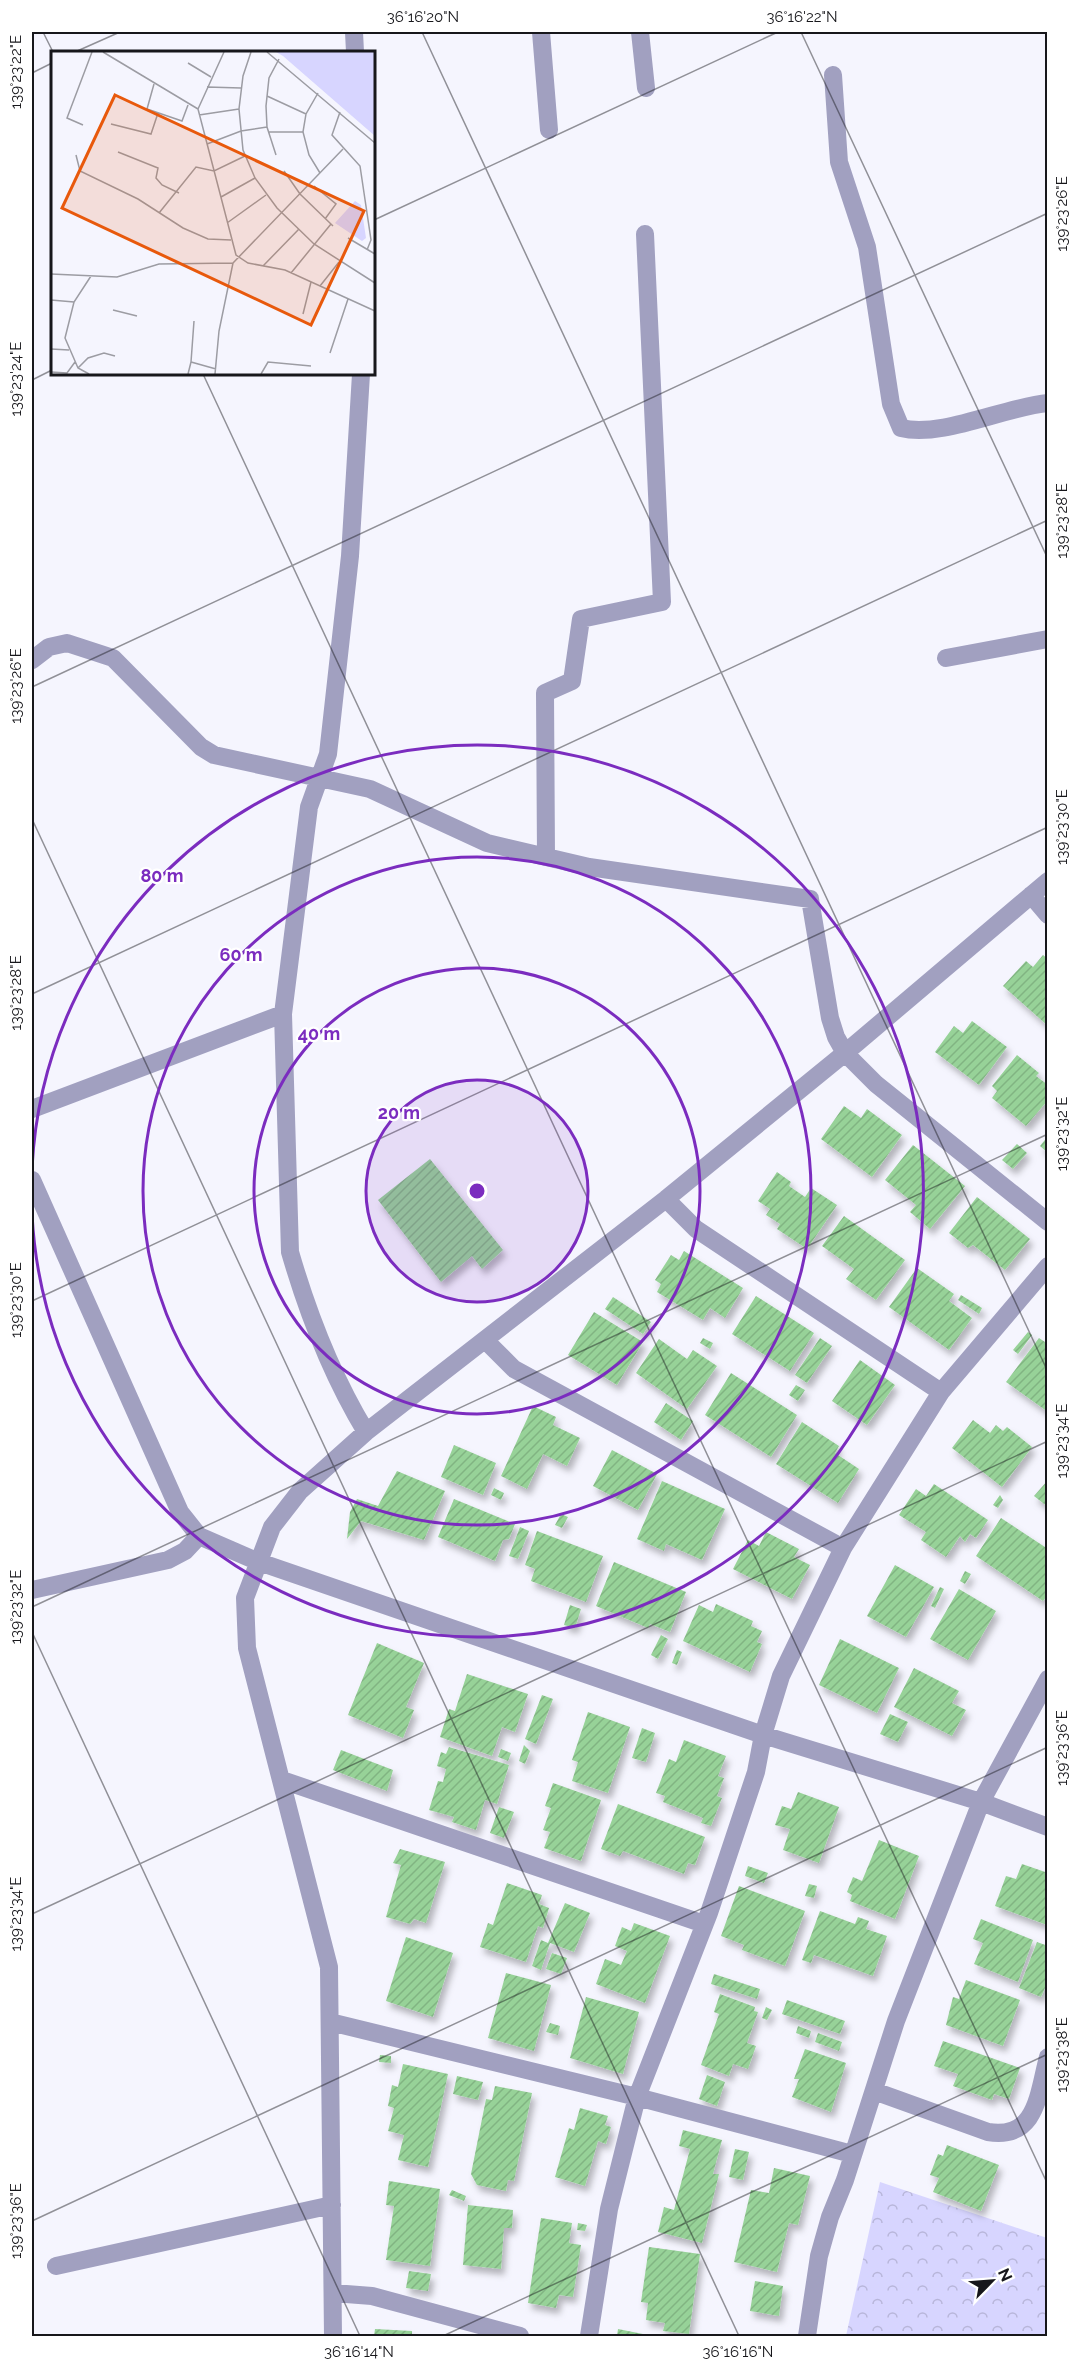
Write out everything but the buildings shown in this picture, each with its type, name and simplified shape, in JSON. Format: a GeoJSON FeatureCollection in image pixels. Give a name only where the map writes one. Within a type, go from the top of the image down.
{"type":"FeatureCollection","features":[{"type":"Feature","properties":{"kind":"street"},"geometry":{"type":"LineString","coordinates":[[354,32],[355,51]]}},
{"type":"Feature","properties":{"kind":"street"},"geometry":{"type":"LineString","coordinates":[[541,32],[549,130]]}},
{"type":"Feature","properties":{"kind":"street"},"geometry":{"type":"LineString","coordinates":[[640,32],[646,88]]}},
{"type":"Feature","properties":{"kind":"street"},"geometry":{"type":"LineString","coordinates":[[833,75],[839,162],[867,247],[891,404],[901,428],[916,432],[981,419],[1021,406],[1047,403]]}},
{"type":"Feature","properties":{"kind":"street"},"geometry":{"type":"LineString","coordinates":[[546,857],[545,693],[572,681],[581,619],[662,602],[645,234]]}},
{"type":"Feature","properties":{"kind":"street"},"geometry":{"type":"LineString","coordinates":[[361,375],[348,568],[328,754],[309,807],[283,1014],[290,1251],[299,1283],[342,1392],[366,1432]]}},
{"type":"Feature","properties":{"kind":"street"},"geometry":{"type":"LineString","coordinates":[[946,658],[1047,639]]}},
{"type":"Feature","properties":{"kind":"street"},"geometry":{"type":"LineString","coordinates":[[32,660],[49,647],[68,643],[113,658],[201,747],[214,755],[370,789],[487,843],[589,867],[810,899],[830,1018],[836,1037],[845,1053],[876,1084],[1047,1222]]}},
{"type":"Feature","properties":{"kind":"street"},"geometry":{"type":"LineString","coordinates":[[333,2337],[329,1967],[247,1648],[245,1598],[272,1527],[300,1491],[366,1432],[666,1199],[845,1053],[1047,881]]}},
{"type":"Feature","properties":{"kind":"street"},"geometry":{"type":"LineString","coordinates":[[1031,895],[1047,915]]}},
{"type":"Feature","properties":{"kind":"street"},"geometry":{"type":"LineString","coordinates":[[32,1109],[283,1014]]}},
{"type":"Feature","properties":{"kind":"street"},"geometry":{"type":"LineString","coordinates":[[32,1180],[180,1512],[199,1536],[259,1562],[763,1734],[981,1802],[1047,1827]]}},
{"type":"Feature","properties":{"kind":"street"},"geometry":{"type":"LineString","coordinates":[[666,1199],[696,1229],[941,1392]]}},
{"type":"Feature","properties":{"kind":"street"},"geometry":{"type":"LineString","coordinates":[[588,2337],[609,2209],[637,2097],[704,1924],[756,1772],[763,1734],[781,1676],[843,1548],[941,1392],[1047,1266]]}},
{"type":"Feature","properties":{"kind":"street"},"geometry":{"type":"LineString","coordinates":[[486,1341],[514,1369],[843,1548]]}},
{"type":"Feature","properties":{"kind":"street"},"geometry":{"type":"LineString","coordinates":[[32,1590],[168,1560],[185,1551],[199,1536]]}},
{"type":"Feature","properties":{"kind":"street"},"geometry":{"type":"LineString","coordinates":[[807,2336],[819,2256],[830,2217],[845,2180],[896,2021],[981,1802],[1047,1679]]}},
{"type":"Feature","properties":{"kind":"street"},"geometry":{"type":"LineString","coordinates":[[282,1780],[704,1924]]}},
{"type":"Feature","properties":{"kind":"street"},"geometry":{"type":"LineString","coordinates":[[330,2022],[637,2097],[852,2154]]}},
{"type":"Feature","properties":{"kind":"street"},"geometry":{"type":"LineString","coordinates":[[874,2091],[988,2132],[1005,2135],[1016,2131],[1029,2119],[1047,2057]]}},
{"type":"Feature","properties":{"kind":"street"},"geometry":{"type":"LineString","coordinates":[[56,2266],[332,2205]]}},
{"type":"Feature","properties":{"kind":"street"},"geometry":{"type":"LineString","coordinates":[[333,2293],[372,2296],[520,2337]]}},
{"type":"Feature","properties":{"kind":"green space"},"geometry":{"type":"Polygon","coordinates":[[[880,2182],[1047,2238],[1047,2336],[846,2336],[880,2182]]]}}]}
